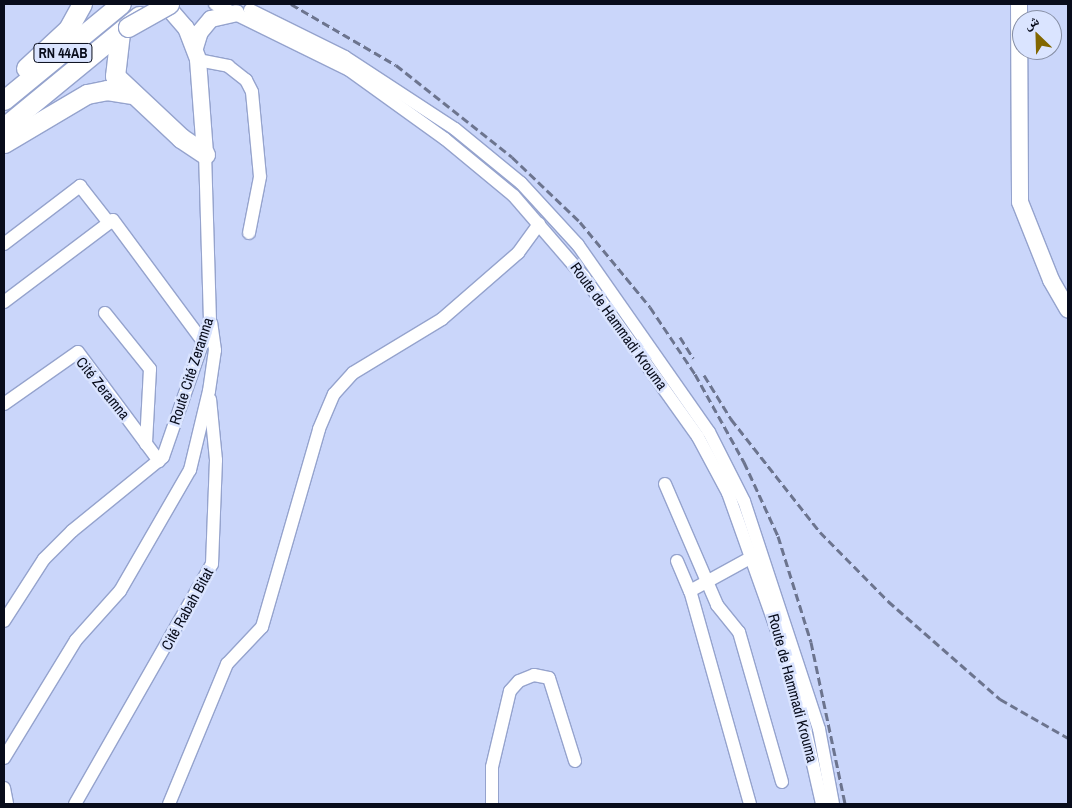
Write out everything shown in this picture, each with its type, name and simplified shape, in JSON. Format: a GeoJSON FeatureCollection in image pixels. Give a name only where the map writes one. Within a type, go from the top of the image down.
{"type":"FeatureCollection","features":[{"type":"Feature","properties":{"kind":"highway"},"geometry":{"type":"LineString","coordinates":[[4,86],[68,29],[82,4]]}},
{"type":"Feature","properties":{"kind":"highway","name":"RN 44AB"},"geometry":{"type":"LineString","coordinates":[[4,100],[121,4]]}},
{"type":"Feature","properties":{"kind":"highway"},"geometry":{"type":"LineString","coordinates":[[4,127],[124,30],[153,4]]}},
{"type":"Feature","properties":{"kind":"highway"},"geometry":{"type":"LineString","coordinates":[[169,4],[124,30],[115,76],[131,94],[205,154]]}},
{"type":"Feature","properties":{"kind":"highway"},"geometry":{"type":"LineString","coordinates":[[4,143],[87,94],[107,90],[131,94]]}},
{"type":"Feature","properties":{"kind":"main road","name":"Route Cité Zeramna"},"geometry":{"type":"LineString","coordinates":[[164,4],[186,28],[197,54],[205,154]]}},
{"type":"Feature","properties":{"kind":"main road"},"geometry":{"type":"LineString","coordinates":[[1018,4],[1020,202],[1051,280],[1068,309]]}},
{"type":"Feature","properties":{"kind":"main road"},"geometry":{"type":"LineString","coordinates":[[197,54],[200,32],[211,19],[235,9]]}},
{"type":"Feature","properties":{"kind":"street","name":"Route de Hammadi Krouma"},"geometry":{"type":"LineString","coordinates":[[214,4],[235,9],[318,41],[390,85],[455,129],[521,183],[558,220],[709,432],[758,553],[819,729],[833,804]]}},
{"type":"Feature","properties":{"kind":"street","name":"Route de Hammadi Krouma"},"geometry":{"type":"LineString","coordinates":[[235,9],[311,48],[377,90],[490,175],[539,224],[584,277],[698,437],[758,553],[793,676],[822,804]]}},
{"type":"Feature","properties":{"kind":"street"},"geometry":{"type":"LineString","coordinates":[[197,54],[228,66],[246,80],[252,92],[260,177],[249,233]]}},
{"type":"Feature","properties":{"kind":"street","name":"Route Cité Zeramna"},"geometry":{"type":"LineString","coordinates":[[159,461],[204,343],[210,321],[205,154]]}},
{"type":"Feature","properties":{"kind":"street"},"geometry":{"type":"LineString","coordinates":[[4,244],[80,186],[110,224]]}},
{"type":"Feature","properties":{"kind":"street"},"geometry":{"type":"LineString","coordinates":[[4,302],[113,220],[204,343]]}},
{"type":"Feature","properties":{"kind":"street"},"geometry":{"type":"LineString","coordinates":[[169,804],[227,664],[262,627],[319,429],[334,394],[353,373],[442,318],[518,253],[539,224]]}},
{"type":"Feature","properties":{"kind":"street","name":"Cité Zeramna"},"geometry":{"type":"LineString","coordinates":[[105,313],[150,370],[146,444]]}},
{"type":"Feature","properties":{"kind":"street","name":"Cité Rabah Bitat"},"geometry":{"type":"LineString","coordinates":[[4,758],[76,640],[120,591],[190,470],[209,391],[215,350],[210,321]]}},
{"type":"Feature","properties":{"kind":"street","name":"Cité Zeramna"},"geometry":{"type":"LineString","coordinates":[[4,404],[78,352],[159,461]]}},
{"type":"Feature","properties":{"kind":"street","name":"Cité Rabah Bitat"},"geometry":{"type":"LineString","coordinates":[[75,804],[212,564],[216,460],[209,391]]}},
{"type":"Feature","properties":{"kind":"street"},"geometry":{"type":"LineString","coordinates":[[4,621],[44,559],[72,530],[159,461]]}},
{"type":"Feature","properties":{"kind":"street"},"geometry":{"type":"LineString","coordinates":[[665,484],[717,605],[739,632],[782,782]]}},
{"type":"Feature","properties":{"kind":"street"},"geometry":{"type":"LineString","coordinates":[[690,591],[709,583],[758,553]]}},
{"type":"Feature","properties":{"kind":"street"},"geometry":{"type":"LineString","coordinates":[[677,561],[690,591],[750,804]]}},
{"type":"Feature","properties":{"kind":"street"},"geometry":{"type":"LineString","coordinates":[[492,804],[492,767],[510,691],[519,681],[534,675],[549,678],[575,761]]}},
{"type":"Feature","properties":{"kind":"street"},"geometry":{"type":"LineString","coordinates":[[4,788],[7,804]]}},
{"type":"Feature","properties":{"kind":"railway"},"geometry":{"type":"LineString","coordinates":[[291,4],[396,65],[512,157],[580,222],[650,307],[695,374],[744,462],[778,536],[811,642],[845,804]]}},
{"type":"Feature","properties":{"kind":"railway"},"geometry":{"type":"LineString","coordinates":[[680,337],[693,358]]}},
{"type":"Feature","properties":{"kind":"railway"},"geometry":{"type":"LineString","coordinates":[[704,375],[731,419],[820,532],[888,601],[1000,699],[1068,738]]}}]}
